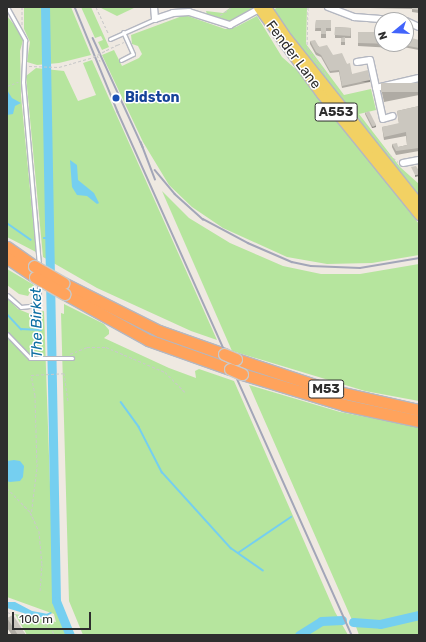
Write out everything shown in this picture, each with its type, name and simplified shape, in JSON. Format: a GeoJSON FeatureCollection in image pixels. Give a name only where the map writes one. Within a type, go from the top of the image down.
{"type":"FeatureCollection","features":[{"type":"Feature","properties":{"kind":"highway"},"geometry":{"type":"LineString","coordinates":[[7,247],[34,266]]}},
{"type":"Feature","properties":{"kind":"highway","name":"M53"},"geometry":{"type":"LineString","coordinates":[[7,250],[63,283],[159,331],[236,359],[330,390],[419,410]]}},
{"type":"Feature","properties":{"kind":"highway","name":"M53"},"geometry":{"type":"LineString","coordinates":[[7,260],[148,340],[242,374],[344,405],[419,421]]}},
{"type":"Feature","properties":{"kind":"main road","name":"Fender Lane"},"geometry":{"type":"LineString","coordinates":[[261,8],[284,34],[419,204]]}},
{"type":"Feature","properties":{"kind":"main road","name":"Fender Lane"},"geometry":{"type":"LineString","coordinates":[[261,8],[316,88],[419,214]]}},
{"type":"Feature","properties":{"kind":"street"},"geometry":{"type":"LineString","coordinates":[[154,7],[156,19],[173,13],[190,12],[230,25],[261,8]]}},
{"type":"Feature","properties":{"kind":"street"},"geometry":{"type":"LineString","coordinates":[[328,7],[354,17],[374,18]]}},
{"type":"Feature","properties":{"kind":"street"},"geometry":{"type":"LineString","coordinates":[[357,62],[370,60],[383,118],[393,116]]}},
{"type":"Feature","properties":{"kind":"street"},"geometry":{"type":"LineString","coordinates":[[376,88],[419,78]]}},
{"type":"Feature","properties":{"kind":"street"},"geometry":{"type":"LineString","coordinates":[[403,163],[419,160]]}},
{"type":"Feature","properties":{"kind":"lane"},"geometry":{"type":"LineString","coordinates":[[7,7],[22,31],[26,46],[22,66],[28,161],[39,254],[40,292],[36,303],[30,306],[21,307],[7,295]]}},
{"type":"Feature","properties":{"kind":"lane"},"geometry":{"type":"LineString","coordinates":[[110,39],[123,32],[156,19]]}},
{"type":"Feature","properties":{"kind":"lane"},"geometry":{"type":"LineString","coordinates":[[121,60],[133,54],[123,32]]}},
{"type":"Feature","properties":{"kind":"lane"},"geometry":{"type":"LineString","coordinates":[[7,334],[27,356],[38,359],[72,358]]}},
{"type":"Feature","properties":{"kind":"path"},"geometry":{"type":"LineString","coordinates":[[22,7],[22,31]]}},
{"type":"Feature","properties":{"kind":"path"},"geometry":{"type":"LineString","coordinates":[[96,7],[108,33]]}},
{"type":"Feature","properties":{"kind":"path"},"geometry":{"type":"LineString","coordinates":[[211,20],[233,7]]}},
{"type":"Feature","properties":{"kind":"path"},"geometry":{"type":"LineString","coordinates":[[308,7],[307,47],[329,78]]}},
{"type":"Feature","properties":{"kind":"path"},"geometry":{"type":"LineString","coordinates":[[22,66],[59,67],[77,59],[85,60],[123,42]]}},
{"type":"Feature","properties":{"kind":"path"},"geometry":{"type":"LineString","coordinates":[[97,55],[100,61]]}},
{"type":"Feature","properties":{"kind":"path"},"geometry":{"type":"LineString","coordinates":[[7,86],[23,82]]}},
{"type":"Feature","properties":{"kind":"path"},"geometry":{"type":"LineString","coordinates":[[385,149],[397,162],[403,163]]}},
{"type":"Feature","properties":{"kind":"path"},"geometry":{"type":"LineString","coordinates":[[66,358],[74,351],[87,347],[106,347],[165,372],[185,392]]}},
{"type":"Feature","properties":{"kind":"path"},"geometry":{"type":"LineString","coordinates":[[31,516],[37,467],[35,395],[29,377],[41,373],[63,373],[68,403]]}},
{"type":"Feature","properties":{"kind":"path"},"geometry":{"type":"LineString","coordinates":[[7,488],[31,516],[38,531],[42,563],[40,592]]}},
{"type":"Feature","properties":{"kind":"path"},"geometry":{"type":"LineString","coordinates":[[7,612],[45,624],[56,635]]}},
{"type":"Feature","properties":{"kind":"green space"},"geometry":{"type":"Polygon","coordinates":[[[24,7],[71,7],[91,55],[59,63],[37,65],[27,62],[30,42],[24,29],[24,7]]]}},
{"type":"Feature","properties":{"kind":"green space"},"geometry":{"type":"Polygon","coordinates":[[[81,7],[91,7],[109,47],[102,50],[98,42],[103,40],[101,36],[95,38],[81,7]]]}},
{"type":"Feature","properties":{"kind":"green space"},"geometry":{"type":"Polygon","coordinates":[[[99,7],[136,7],[117,16],[99,7]]]}},
{"type":"Feature","properties":{"kind":"green space"},"geometry":{"type":"Polygon","coordinates":[[[231,7],[253,7],[253,10],[233,22],[223,23],[208,18],[206,11],[223,13],[231,7]]]}},
{"type":"Feature","properties":{"kind":"green space"},"geometry":{"type":"Polygon","coordinates":[[[277,7],[307,7],[306,44],[344,95],[371,89],[376,110],[359,114],[400,167],[419,184],[419,199],[293,39],[274,10],[277,7]]]}},
{"type":"Feature","properties":{"kind":"green space"},"geometry":{"type":"Polygon","coordinates":[[[185,15],[225,29],[236,27],[257,16],[282,57],[299,72],[419,224],[419,255],[372,263],[327,264],[287,257],[223,228],[192,207],[169,185],[143,142],[102,55],[114,50],[122,66],[139,58],[142,54],[138,46],[132,44],[131,35],[185,15]]]}},
{"type":"Feature","properties":{"kind":"green space"},"geometry":{"type":"Polygon","coordinates":[[[7,16],[24,37],[20,51],[21,96],[36,252],[7,237],[7,16]]]}},
{"type":"Feature","properties":{"kind":"green space"},"geometry":{"type":"Polygon","coordinates":[[[92,60],[217,340],[191,331],[97,288],[43,257],[26,76],[36,68],[64,71],[78,101],[96,95],[83,63],[92,60]]]}},
{"type":"Feature","properties":{"kind":"green space"},"geometry":{"type":"Polygon","coordinates":[[[162,191],[189,218],[230,243],[283,266],[321,274],[360,274],[419,264],[419,401],[365,391],[232,351],[162,191]]]}},
{"type":"Feature","properties":{"kind":"green space"},"geometry":{"type":"Polygon","coordinates":[[[7,269],[34,285],[28,296],[19,294],[7,285],[7,269]]]}},
{"type":"Feature","properties":{"kind":"green space"},"geometry":{"type":"Polygon","coordinates":[[[7,298],[18,309],[30,314],[44,311],[54,601],[68,635],[27,635],[15,614],[56,622],[54,614],[7,597],[7,298]]]}},
{"type":"Feature","properties":{"kind":"green space"},"geometry":{"type":"Polygon","coordinates":[[[64,304],[104,324],[109,330],[109,334],[104,338],[169,368],[196,378],[195,371],[199,369],[234,381],[335,612],[348,635],[83,635],[69,601],[61,313],[64,314],[64,304]]]}},
{"type":"Feature","properties":{"kind":"green space"},"geometry":{"type":"Polygon","coordinates":[[[249,385],[340,412],[419,427],[419,613],[380,623],[352,620],[249,385]]]}},
{"type":"Feature","properties":{"kind":"green space"},"geometry":{"type":"Polygon","coordinates":[[[419,617],[419,635],[359,635],[355,624],[385,626],[419,617]]]}},
{"type":"Feature","properties":{"kind":"water"},"geometry":{"type":"Polygon","coordinates":[[[7,90],[12,98],[21,103],[15,106],[13,114],[7,115],[7,90]]]}},
{"type":"Feature","properties":{"kind":"water"},"geometry":{"type":"Polygon","coordinates":[[[70,160],[77,165],[78,180],[94,193],[99,203],[97,204],[87,196],[77,195],[72,187],[70,160]]]}},
{"type":"Feature","properties":{"kind":"water"},"geometry":{"type":"Polygon","coordinates":[[[7,461],[20,461],[24,466],[23,477],[20,481],[10,482],[7,481],[7,461]]]}},
{"type":"Feature","properties":{"kind":"water"},"geometry":{"type":"Polygon","coordinates":[[[7,602],[15,602],[32,611],[48,614],[46,618],[33,616],[7,608],[7,602]]]}},
{"type":"Feature","properties":{"kind":"building"},"geometry":{"type":"Polygon","coordinates":[[[412,7],[419,7],[419,10],[412,9],[412,7]]]}},
{"type":"Feature","properties":{"kind":"building"},"geometry":{"type":"Polygon","coordinates":[[[316,20],[331,20],[331,28],[326,28],[326,34],[321,34],[321,28],[315,28],[316,20]]]}},
{"type":"Feature","properties":{"kind":"building"},"geometry":{"type":"Polygon","coordinates":[[[335,27],[351,28],[350,36],[334,35],[335,27]]]}},
{"type":"Feature","properties":{"kind":"building"},"geometry":{"type":"Polygon","coordinates":[[[358,32],[374,32],[374,44],[358,43],[358,32]]]}},
{"type":"Feature","properties":{"kind":"building"},"geometry":{"type":"Polygon","coordinates":[[[345,37],[345,42],[341,42],[341,38],[345,37]]]}},
{"type":"Feature","properties":{"kind":"building"},"geometry":{"type":"Polygon","coordinates":[[[414,39],[419,40],[419,48],[414,47],[414,39]]]}},
{"type":"Feature","properties":{"kind":"building"},"geometry":{"type":"Polygon","coordinates":[[[315,40],[319,47],[327,45],[333,55],[342,53],[347,64],[350,63],[352,74],[368,70],[370,80],[342,86],[339,70],[330,71],[321,55],[316,52],[310,41],[315,40]]]}},
{"type":"Feature","properties":{"kind":"building"},"geometry":{"type":"Polygon","coordinates":[[[381,83],[419,83],[419,92],[381,92],[381,83]]]}},
{"type":"Feature","properties":{"kind":"building"},"geometry":{"type":"Polygon","coordinates":[[[419,106],[419,148],[396,151],[392,144],[397,143],[398,147],[407,145],[406,132],[384,137],[382,127],[399,123],[397,111],[419,106]]]}},
{"type":"Feature","properties":{"kind":"building"},"geometry":{"type":"Polygon","coordinates":[[[369,111],[376,125],[373,127],[365,113],[369,111]]]}},
{"type":"Feature","properties":{"kind":"building"},"geometry":{"type":"Polygon","coordinates":[[[416,166],[419,174],[415,175],[411,167],[416,166]]]}},
{"type":"Feature","properties":{"kind":"building"},"geometry":{"type":"Polygon","coordinates":[[[13,615],[26,635],[18,635],[7,618],[13,615]]]}},
{"type":"Feature","properties":{"kind":"waterway","name":"The Birket"},"geometry":{"type":"LineString","coordinates":[[45,7],[56,601],[70,635]]}},
{"type":"Feature","properties":{"kind":"waterway"},"geometry":{"type":"LineString","coordinates":[[7,223],[31,240]]}},
{"type":"Feature","properties":{"kind":"waterway"},"geometry":{"type":"LineString","coordinates":[[7,314],[21,329],[41,330]]}},
{"type":"Feature","properties":{"kind":"waterway","name":"The Birket"},"geometry":{"type":"LineString","coordinates":[[48,326],[52,325]]}},
{"type":"Feature","properties":{"kind":"waterway"},"geometry":{"type":"LineString","coordinates":[[121,402],[139,427],[162,472],[231,548],[263,570]]}},
{"type":"Feature","properties":{"kind":"waterway"},"geometry":{"type":"LineString","coordinates":[[238,553],[291,517]]}},
{"type":"Feature","properties":{"kind":"waterway"},"geometry":{"type":"LineString","coordinates":[[47,615],[51,613]]}},
{"type":"Feature","properties":{"kind":"waterway"},"geometry":{"type":"LineString","coordinates":[[353,622],[380,624],[419,615]]}},
{"type":"Feature","properties":{"kind":"waterway"},"geometry":{"type":"LineString","coordinates":[[299,635],[321,621],[342,620]]}},
{"type":"Feature","properties":{"kind":"railway"},"geometry":{"type":"LineString","coordinates":[[75,7],[118,112],[352,635]]}},
{"type":"Feature","properties":{"kind":"railway"},"geometry":{"type":"LineString","coordinates":[[93,38],[143,147]]}},
{"type":"Feature","properties":{"kind":"railway"},"geometry":{"type":"LineString","coordinates":[[141,142],[155,179]]}},
{"type":"Feature","properties":{"kind":"railway"},"geometry":{"type":"LineString","coordinates":[[155,170],[175,194],[203,219],[248,243],[292,262],[311,266],[360,268],[419,258]]}},
{"type":"Feature","properties":{"kind":"place","name":"Bidston"},"geometry":{"type":"Point","coordinates":[116,98]}}]}
